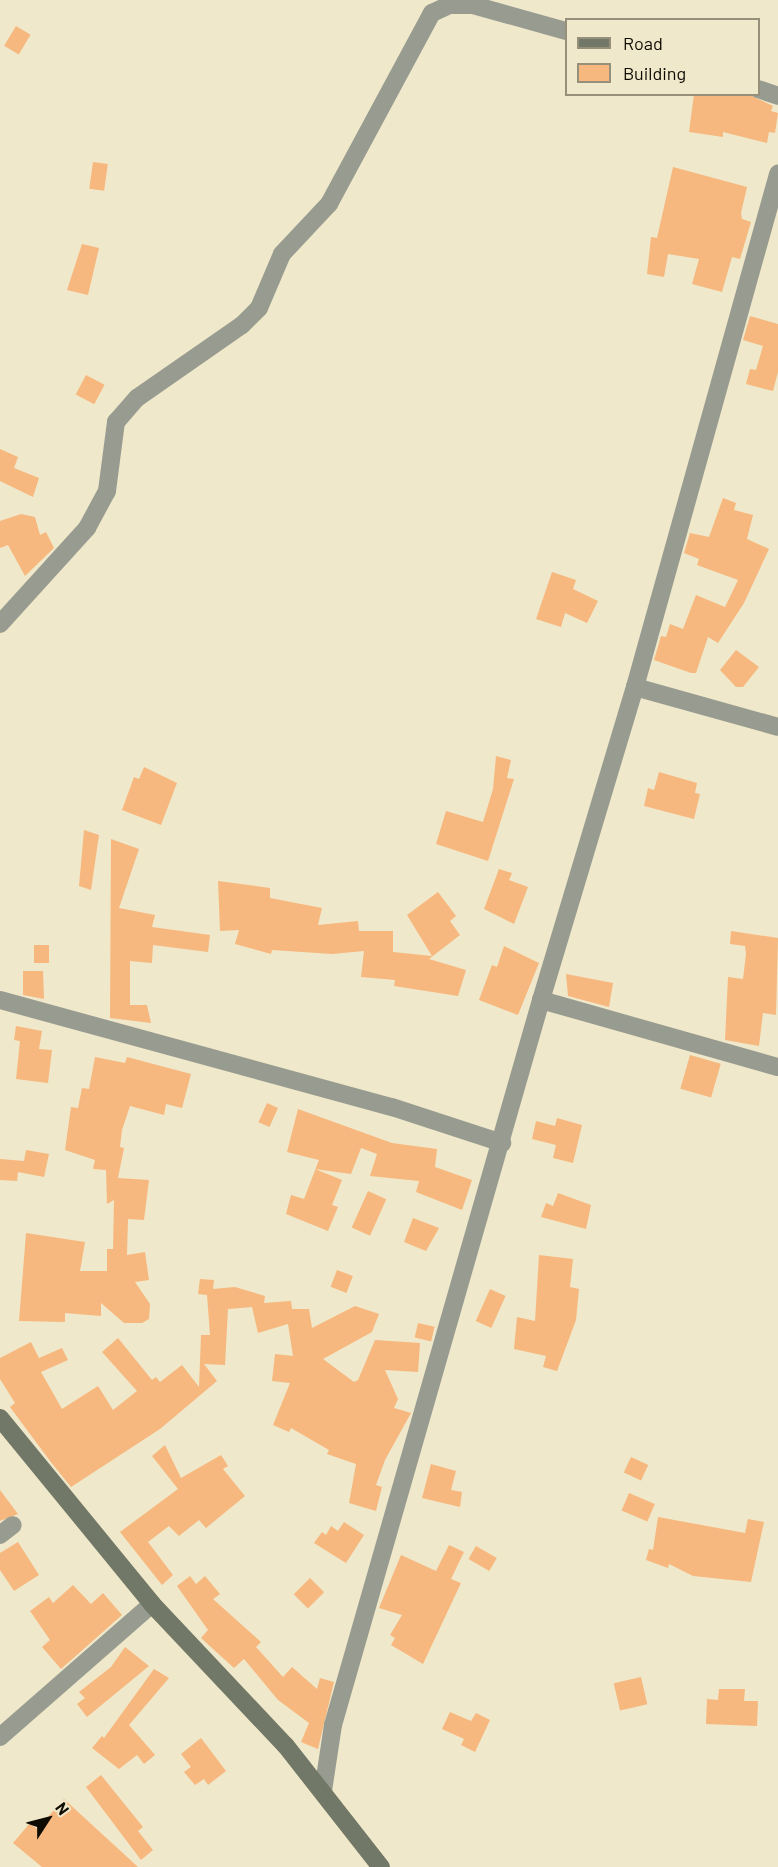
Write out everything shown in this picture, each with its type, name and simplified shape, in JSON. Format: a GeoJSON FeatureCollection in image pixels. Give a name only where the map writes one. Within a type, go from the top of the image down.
{"type":"FeatureCollection","features":[{"type":"Feature","properties":{"kind":"main road"},"geometry":{"type":"LineString","coordinates":[[0,1418],[152,1604],[227,1680],[323,1791],[381,1867]]}},
{"type":"Feature","properties":{"kind":"street"},"geometry":{"type":"LineString","coordinates":[[0,624],[87,528],[107,491],[116,422],[137,398],[242,325],[259,308],[282,254],[329,204],[432,13],[450,5],[473,5],[565,30]]}},
{"type":"Feature","properties":{"kind":"street"},"geometry":{"type":"LineString","coordinates":[[760,89],[778,96]]}},
{"type":"Feature","properties":{"kind":"street"},"geometry":{"type":"LineString","coordinates":[[323,1791],[333,1725],[502,1143],[541,1000],[635,687],[778,174]]}},
{"type":"Feature","properties":{"kind":"street"},"geometry":{"type":"LineString","coordinates":[[635,687],[778,727]]}},
{"type":"Feature","properties":{"kind":"street"},"geometry":{"type":"LineString","coordinates":[[0,1000],[392,1107],[502,1143]]}},
{"type":"Feature","properties":{"kind":"street"},"geometry":{"type":"LineString","coordinates":[[541,1000],[778,1066]]}},
{"type":"Feature","properties":{"kind":"street"},"geometry":{"type":"LineString","coordinates":[[0,1737],[152,1604]]}},
{"type":"Feature","properties":{"kind":"building"},"geometry":{"type":"Polygon","coordinates":[[[16,26],[31,35],[19,54],[4,46],[16,26]]]}},
{"type":"Feature","properties":{"kind":"building"},"geometry":{"type":"Polygon","coordinates":[[[694,96],[752,96],[773,106],[771,111],[778,113],[775,133],[769,132],[767,143],[723,132],[723,137],[689,132],[694,96]]]}},
{"type":"Feature","properties":{"kind":"building"},"geometry":{"type":"Polygon","coordinates":[[[93,162],[108,164],[104,191],[89,189],[93,162]]]}},
{"type":"Feature","properties":{"kind":"building"},"geometry":{"type":"Polygon","coordinates":[[[673,167],[747,187],[741,213],[742,219],[751,222],[740,259],[732,257],[722,292],[692,284],[699,259],[668,254],[664,277],[647,274],[651,237],[657,238],[673,167]]]}},
{"type":"Feature","properties":{"kind":"building"},"geometry":{"type":"Polygon","coordinates":[[[82,244],[99,248],[88,295],[67,290],[82,244]]]}},
{"type":"Feature","properties":{"kind":"building"},"geometry":{"type":"Polygon","coordinates":[[[750,316],[778,324],[778,372],[773,391],[746,384],[750,369],[756,370],[763,346],[743,340],[750,316]]]}},
{"type":"Feature","properties":{"kind":"building"},"geometry":{"type":"Polygon","coordinates":[[[86,375],[105,385],[94,404],[76,394],[86,375]]]}},
{"type":"Feature","properties":{"kind":"building"},"geometry":{"type":"Polygon","coordinates":[[[0,449],[18,457],[14,468],[39,478],[33,497],[0,481],[0,449]]]}},
{"type":"Feature","properties":{"kind":"building"},"geometry":{"type":"Polygon","coordinates":[[[723,498],[736,503],[734,510],[753,515],[747,539],[769,549],[744,603],[718,643],[708,637],[696,673],[691,673],[654,660],[661,636],[666,637],[670,624],[683,629],[696,595],[725,607],[738,580],[697,565],[699,559],[684,553],[690,533],[709,537],[723,498]]]}},
{"type":"Feature","properties":{"kind":"building"},"geometry":{"type":"Polygon","coordinates":[[[21,514],[35,517],[40,535],[46,532],[54,548],[25,576],[8,545],[0,548],[0,521],[21,514]]]}},
{"type":"Feature","properties":{"kind":"building"},"geometry":{"type":"Polygon","coordinates":[[[552,572],[576,580],[573,589],[598,601],[587,623],[565,613],[561,627],[536,619],[552,572]]]}},
{"type":"Feature","properties":{"kind":"building"},"geometry":{"type":"Polygon","coordinates":[[[736,650],[759,667],[743,687],[736,687],[720,670],[736,650]]]}},
{"type":"Feature","properties":{"kind":"building"},"geometry":{"type":"Polygon","coordinates":[[[496,756],[511,760],[507,778],[514,779],[488,861],[436,844],[446,811],[483,822],[493,789],[496,756]]]}},
{"type":"Feature","properties":{"kind":"building"},"geometry":{"type":"Polygon","coordinates":[[[144,767],[177,783],[161,825],[122,810],[134,777],[139,779],[144,767]]]}},
{"type":"Feature","properties":{"kind":"building"},"geometry":{"type":"Polygon","coordinates":[[[659,772],[697,783],[695,793],[700,794],[694,819],[644,806],[648,788],[654,790],[659,772]]]}},
{"type":"Feature","properties":{"kind":"building"},"geometry":{"type":"Polygon","coordinates":[[[84,830],[99,835],[91,890],[79,886],[84,830]]]}},
{"type":"Feature","properties":{"kind":"building"},"geometry":{"type":"Polygon","coordinates":[[[111,839],[139,849],[119,908],[155,915],[152,927],[210,935],[208,952],[153,945],[152,963],[130,961],[130,1005],[147,1005],[151,1023],[110,1018],[111,839]]]}},
{"type":"Feature","properties":{"kind":"building"},"geometry":{"type":"Polygon","coordinates":[[[499,869],[512,873],[509,880],[528,887],[514,924],[484,909],[499,869]]]}},
{"type":"Feature","properties":{"kind":"building"},"geometry":{"type":"Polygon","coordinates":[[[218,881],[270,888],[270,898],[322,908],[318,925],[358,921],[359,931],[393,931],[393,952],[432,956],[407,915],[438,892],[456,916],[450,921],[460,935],[429,959],[466,970],[458,996],[394,986],[395,980],[361,977],[364,951],[332,954],[272,950],[271,954],[235,944],[239,930],[220,931],[218,881]]]}},
{"type":"Feature","properties":{"kind":"building"},"geometry":{"type":"Polygon","coordinates":[[[731,931],[778,938],[776,1015],[763,1013],[759,1046],[725,1040],[728,977],[743,979],[746,954],[745,946],[730,944],[731,931]]]}},
{"type":"Feature","properties":{"kind":"building"},"geometry":{"type":"Polygon","coordinates":[[[34,945],[49,945],[49,963],[34,963],[34,945]]]}},
{"type":"Feature","properties":{"kind":"building"},"geometry":{"type":"Polygon","coordinates":[[[504,946],[539,963],[518,1015],[479,1000],[492,965],[497,967],[504,946]]]}},
{"type":"Feature","properties":{"kind":"building"},"geometry":{"type":"Polygon","coordinates":[[[23,971],[43,971],[44,999],[23,995],[23,971]]]}},
{"type":"Feature","properties":{"kind":"building"},"geometry":{"type":"Polygon","coordinates":[[[566,974],[613,983],[609,1007],[568,996],[566,974]]]}},
{"type":"Feature","properties":{"kind":"building"},"geometry":{"type":"Polygon","coordinates":[[[16,1026],[42,1031],[39,1049],[52,1050],[48,1083],[16,1079],[20,1041],[14,1040],[16,1026]]]}},
{"type":"Feature","properties":{"kind":"building"},"geometry":{"type":"Polygon","coordinates":[[[690,1055],[721,1064],[711,1097],[680,1089],[690,1055]]]}},
{"type":"Feature","properties":{"kind":"building"},"geometry":{"type":"Polygon","coordinates":[[[95,1057],[125,1063],[127,1057],[191,1074],[182,1108],[166,1104],[164,1115],[130,1106],[122,1130],[120,1147],[124,1148],[118,1178],[149,1180],[144,1220],[128,1219],[127,1255],[145,1252],[149,1280],[135,1282],[150,1304],[149,1319],[142,1323],[124,1323],[101,1303],[101,1316],[65,1313],[65,1322],[19,1321],[26,1233],[85,1242],[80,1271],[107,1271],[107,1249],[113,1249],[114,1200],[107,1204],[106,1170],[93,1169],[95,1160],[65,1150],[71,1107],[78,1108],[82,1088],[89,1089],[95,1057]]]}},
{"type":"Feature","properties":{"kind":"building"},"geometry":{"type":"Polygon","coordinates":[[[267,1103],[278,1108],[269,1127],[258,1122],[267,1103]]]}},
{"type":"Feature","properties":{"kind":"building"},"geometry":{"type":"Polygon","coordinates":[[[298,1109],[392,1143],[437,1149],[435,1167],[472,1180],[462,1210],[416,1192],[419,1181],[370,1176],[377,1154],[361,1148],[351,1174],[316,1169],[319,1160],[287,1152],[298,1109]]]}},
{"type":"Feature","properties":{"kind":"building"},"geometry":{"type":"Polygon","coordinates":[[[557,1118],[582,1125],[573,1163],[553,1158],[556,1145],[532,1139],[536,1121],[555,1126],[557,1118]]]}},
{"type":"Feature","properties":{"kind":"building"},"geometry":{"type":"Polygon","coordinates":[[[26,1150],[49,1154],[44,1177],[18,1172],[17,1181],[0,1180],[0,1159],[24,1161],[26,1150]]]}},
{"type":"Feature","properties":{"kind":"building"},"geometry":{"type":"Polygon","coordinates":[[[315,1169],[342,1180],[332,1205],[338,1207],[328,1231],[286,1214],[291,1195],[304,1199],[315,1169]]]}},
{"type":"Feature","properties":{"kind":"building"},"geometry":{"type":"Polygon","coordinates":[[[368,1191],[386,1199],[370,1236],[352,1228],[368,1191]]]}},
{"type":"Feature","properties":{"kind":"building"},"geometry":{"type":"Polygon","coordinates":[[[558,1193],[591,1205],[586,1229],[541,1217],[546,1203],[553,1206],[558,1193]]]}},
{"type":"Feature","properties":{"kind":"building"},"geometry":{"type":"Polygon","coordinates":[[[413,1218],[439,1228],[426,1251],[404,1242],[413,1218]]]}},
{"type":"Feature","properties":{"kind":"building"},"geometry":{"type":"Polygon","coordinates":[[[539,1255],[573,1259],[570,1287],[579,1289],[576,1320],[557,1371],[543,1367],[546,1356],[514,1349],[517,1317],[535,1321],[539,1255]]]}},
{"type":"Feature","properties":{"kind":"building"},"geometry":{"type":"Polygon","coordinates":[[[337,1270],[353,1276],[346,1293],[331,1287],[337,1270]]]}},
{"type":"Feature","properties":{"kind":"building"},"geometry":{"type":"Polygon","coordinates":[[[200,1279],[214,1280],[213,1289],[235,1287],[265,1296],[264,1303],[291,1301],[292,1309],[309,1309],[312,1328],[355,1306],[379,1314],[372,1332],[323,1359],[354,1382],[358,1380],[375,1340],[420,1343],[418,1372],[385,1370],[398,1399],[394,1408],[411,1413],[385,1460],[376,1485],[382,1487],[376,1511],[349,1503],[356,1464],[327,1454],[329,1450],[291,1428],[289,1432],[273,1425],[290,1383],[272,1381],[275,1354],[293,1356],[288,1324],[258,1333],[252,1307],[228,1309],[225,1365],[204,1364],[217,1381],[160,1429],[71,1487],[50,1461],[10,1407],[15,1403],[0,1379],[0,1358],[31,1342],[39,1358],[62,1348],[68,1360],[41,1372],[62,1409],[98,1386],[113,1410],[137,1391],[102,1352],[118,1338],[152,1380],[156,1377],[160,1382],[182,1365],[199,1387],[201,1335],[210,1335],[207,1295],[198,1294],[200,1279]]]}},
{"type":"Feature","properties":{"kind":"building"},"geometry":{"type":"Polygon","coordinates":[[[490,1289],[506,1296],[491,1328],[476,1321],[490,1289]]]}},
{"type":"Feature","properties":{"kind":"building"},"geometry":{"type":"Polygon","coordinates":[[[418,1323],[435,1327],[431,1341],[415,1338],[418,1323]]]}},
{"type":"Feature","properties":{"kind":"building"},"geometry":{"type":"Polygon","coordinates":[[[165,1445],[181,1478],[221,1455],[228,1466],[223,1469],[245,1496],[206,1528],[199,1520],[179,1536],[169,1526],[148,1542],[173,1575],[162,1585],[120,1532],[178,1489],[152,1456],[165,1445]]]}},
{"type":"Feature","properties":{"kind":"building"},"geometry":{"type":"Polygon","coordinates":[[[631,1457],[648,1465],[641,1480],[624,1472],[631,1457]]]}},
{"type":"Feature","properties":{"kind":"building"},"geometry":{"type":"Polygon","coordinates":[[[431,1464],[456,1471],[451,1490],[462,1492],[460,1507],[422,1498],[431,1464]]]}},
{"type":"Feature","properties":{"kind":"building"},"geometry":{"type":"Polygon","coordinates":[[[0,1490],[18,1514],[0,1521],[0,1490]]]}},
{"type":"Feature","properties":{"kind":"building"},"geometry":{"type":"Polygon","coordinates":[[[629,1493],[655,1504],[647,1521],[622,1510],[629,1493]]]}},
{"type":"Feature","properties":{"kind":"building"},"geometry":{"type":"Polygon","coordinates":[[[658,1517],[745,1533],[748,1519],[764,1522],[751,1582],[693,1576],[669,1564],[668,1568],[646,1560],[649,1549],[653,1550],[658,1517]]]}},
{"type":"Feature","properties":{"kind":"building"},"geometry":{"type":"Polygon","coordinates":[[[344,1522],[364,1535],[346,1563],[314,1543],[322,1532],[326,1535],[331,1526],[338,1531],[344,1522]]]}},
{"type":"Feature","properties":{"kind":"building"},"geometry":{"type":"Polygon","coordinates":[[[18,1542],[39,1575],[14,1591],[0,1570],[0,1553],[18,1542]]]}},
{"type":"Feature","properties":{"kind":"building"},"geometry":{"type":"Polygon","coordinates":[[[449,1545],[464,1552],[451,1579],[461,1583],[423,1664],[391,1645],[395,1638],[390,1635],[402,1615],[379,1608],[401,1555],[436,1571],[449,1545]]]}},
{"type":"Feature","properties":{"kind":"building"},"geometry":{"type":"Polygon","coordinates":[[[476,1546],[497,1558],[489,1571],[469,1559],[476,1546]]]}},
{"type":"Feature","properties":{"kind":"building"},"geometry":{"type":"Polygon","coordinates":[[[190,1576],[196,1584],[205,1576],[220,1594],[213,1599],[261,1642],[256,1647],[283,1677],[292,1667],[317,1689],[320,1678],[334,1682],[318,1749],[301,1742],[309,1723],[278,1700],[244,1659],[234,1668],[201,1638],[208,1630],[177,1586],[190,1576]]]}},
{"type":"Feature","properties":{"kind":"building"},"geometry":{"type":"Polygon","coordinates":[[[310,1578],[324,1592],[308,1608],[294,1594],[310,1578]]]}},
{"type":"Feature","properties":{"kind":"building"},"geometry":{"type":"Polygon","coordinates":[[[73,1585],[91,1604],[103,1593],[122,1615],[61,1669],[42,1647],[50,1640],[30,1611],[49,1597],[53,1603],[73,1585]]]}},
{"type":"Feature","properties":{"kind":"building"},"geometry":{"type":"Polygon","coordinates":[[[125,1647],[149,1666],[87,1717],[77,1704],[85,1698],[79,1692],[111,1667],[125,1647]]]}},
{"type":"Feature","properties":{"kind":"building"},"geometry":{"type":"Polygon","coordinates":[[[154,1669],[169,1678],[129,1725],[155,1755],[144,1764],[137,1755],[119,1769],[92,1748],[102,1736],[104,1738],[154,1669]]]}},
{"type":"Feature","properties":{"kind":"building"},"geometry":{"type":"Polygon","coordinates":[[[641,1677],[647,1704],[620,1711],[614,1683],[641,1677]]]}},
{"type":"Feature","properties":{"kind":"building"},"geometry":{"type":"Polygon","coordinates":[[[719,1689],[745,1689],[744,1701],[758,1701],[757,1726],[706,1724],[707,1699],[718,1700],[719,1689]]]}},
{"type":"Feature","properties":{"kind":"building"},"geometry":{"type":"Polygon","coordinates":[[[450,1712],[471,1721],[476,1713],[490,1720],[475,1752],[461,1745],[464,1739],[442,1729],[450,1712]]]}},
{"type":"Feature","properties":{"kind":"building"},"geometry":{"type":"Polygon","coordinates":[[[201,1738],[226,1771],[208,1785],[204,1779],[195,1785],[184,1772],[191,1767],[181,1754],[201,1738]]]}},
{"type":"Feature","properties":{"kind":"building"},"geometry":{"type":"Polygon","coordinates":[[[101,1775],[143,1827],[138,1831],[153,1850],[141,1860],[86,1787],[101,1775]]]}},
{"type":"Feature","properties":{"kind":"building"},"geometry":{"type":"Polygon","coordinates":[[[64,1799],[138,1867],[42,1867],[13,1843],[30,1823],[37,1829],[64,1799]]]}}]}
